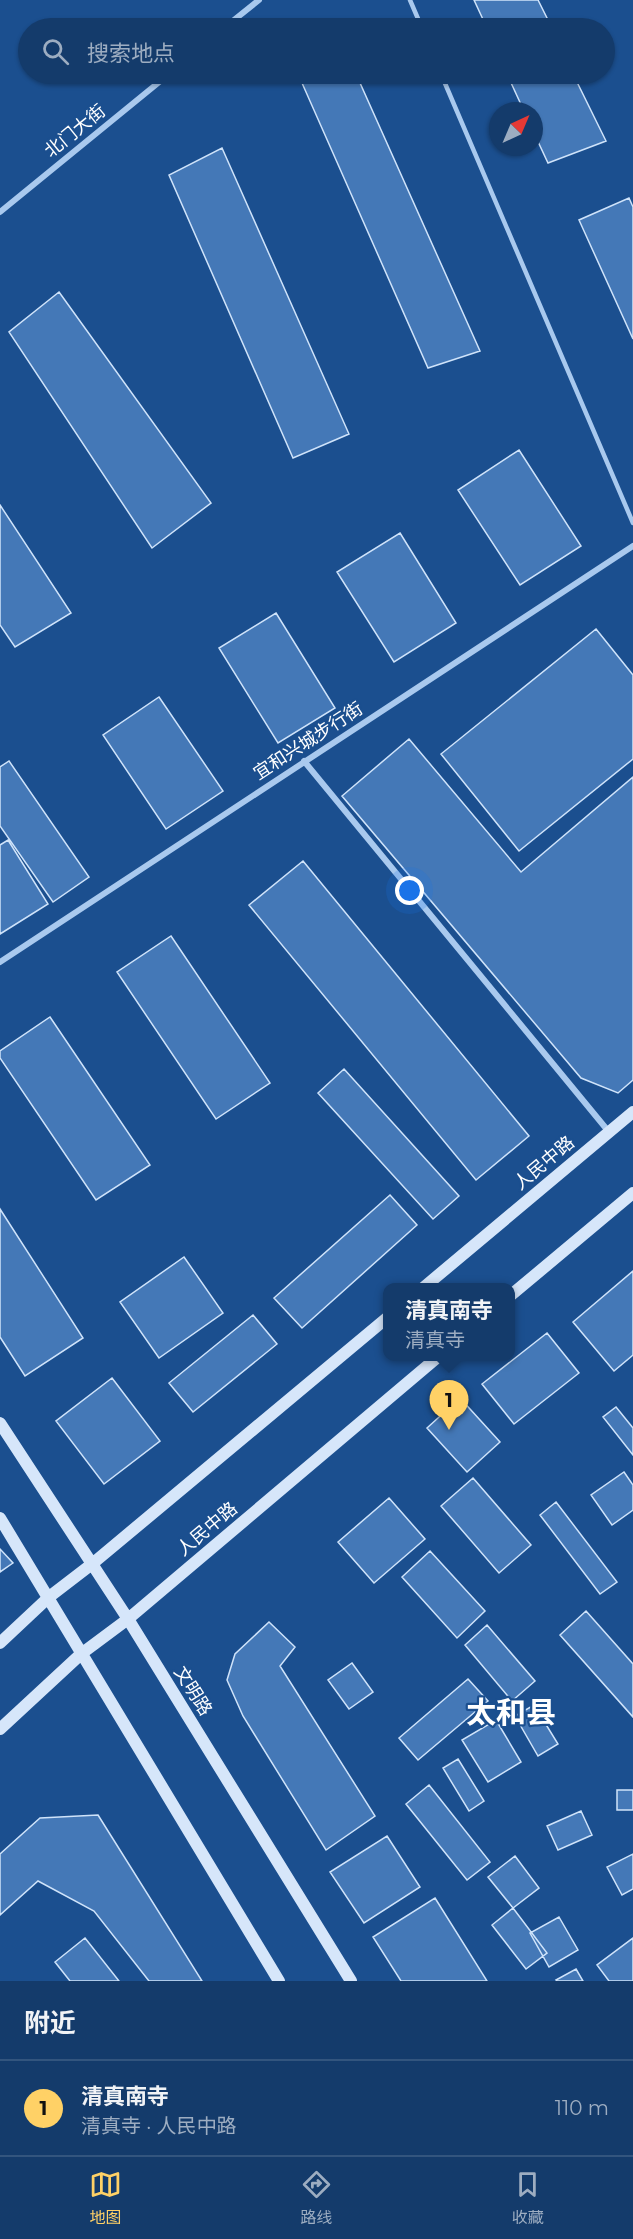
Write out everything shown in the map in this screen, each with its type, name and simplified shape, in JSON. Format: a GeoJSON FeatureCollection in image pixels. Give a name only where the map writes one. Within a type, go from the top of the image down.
{"type":"FeatureCollection","features":[{"type":"Feature","properties":{"kind":"main road","name":"人民中路"},"geometry":{"type":"LineString","coordinates":[[428,1283],[633,1112]]}},
{"type":"Feature","properties":{"kind":"main road"},"geometry":{"type":"LineString","coordinates":[[515,1292],[633,1193]]}},
{"type":"Feature","properties":{"kind":"main road"},"geometry":{"type":"LineString","coordinates":[[0,1643],[49,1597],[92,1564],[383,1320]]}},
{"type":"Feature","properties":{"kind":"main road","name":"人民中路"},"geometry":{"type":"LineString","coordinates":[[0,1729],[81,1654],[128,1619],[433,1361]]}},
{"type":"Feature","properties":{"kind":"main road","name":"文明路"},"geometry":{"type":"LineString","coordinates":[[0,1423],[128,1619],[351,1981]]}},
{"type":"Feature","properties":{"kind":"main road"},"geometry":{"type":"LineString","coordinates":[[0,1518],[279,1981]]}},
{"type":"Feature","properties":{"kind":"street"},"geometry":{"type":"LineString","coordinates":[[236,18],[259,0]]}},
{"type":"Feature","properties":{"kind":"street","name":"北门大街"},"geometry":{"type":"LineString","coordinates":[[0,212],[157,84]]}},
{"type":"Feature","properties":{"kind":"street","name":"宜和兴城步行街"},"geometry":{"type":"LineString","coordinates":[[0,962],[633,546]]}},
{"type":"Feature","properties":{"kind":"street"},"geometry":{"type":"LineString","coordinates":[[304,761],[609,1132]]}},
{"type":"Feature","properties":{"kind":"lane"},"geometry":{"type":"LineString","coordinates":[[410,0],[418,18]]}},
{"type":"Feature","properties":{"kind":"lane"},"geometry":{"type":"LineString","coordinates":[[445,84],[633,523]]}},
{"type":"Feature","properties":{"kind":"building"},"geometry":{"type":"Polygon","coordinates":[[[474,0],[538,0],[547,18],[482,18],[474,0]]]}},
{"type":"Feature","properties":{"kind":"building"},"geometry":{"type":"Polygon","coordinates":[[[302,84],[360,84],[480,351],[428,368],[302,84]]]}},
{"type":"Feature","properties":{"kind":"building"},"geometry":{"type":"Polygon","coordinates":[[[512,84],[578,84],[606,141],[548,163],[543,152],[543,102],[520,102],[512,84]]]}},
{"type":"Feature","properties":{"kind":"building"},"geometry":{"type":"Polygon","coordinates":[[[222,148],[349,434],[293,458],[169,175],[222,148]]]}},
{"type":"Feature","properties":{"kind":"building"},"geometry":{"type":"Polygon","coordinates":[[[629,198],[633,207],[633,339],[579,220],[629,198]]]}},
{"type":"Feature","properties":{"kind":"building"},"geometry":{"type":"Polygon","coordinates":[[[59,292],[211,503],[152,548],[9,332],[59,292]]]}},
{"type":"Feature","properties":{"kind":"building"},"geometry":{"type":"Polygon","coordinates":[[[519,450],[581,546],[520,585],[458,490],[519,450]]]}},
{"type":"Feature","properties":{"kind":"building"},"geometry":{"type":"Polygon","coordinates":[[[0,505],[71,613],[15,647],[0,625],[0,505]]]}},
{"type":"Feature","properties":{"kind":"building"},"geometry":{"type":"Polygon","coordinates":[[[400,533],[456,623],[394,662],[337,572],[400,533]]]}},
{"type":"Feature","properties":{"kind":"building"},"geometry":{"type":"Polygon","coordinates":[[[276,613],[335,708],[278,743],[219,648],[276,613]]]}},
{"type":"Feature","properties":{"kind":"building"},"geometry":{"type":"Polygon","coordinates":[[[596,629],[633,675],[633,759],[519,851],[441,754],[596,629]]]}},
{"type":"Feature","properties":{"kind":"building"},"geometry":{"type":"Polygon","coordinates":[[[159,697],[223,791],[166,829],[103,735],[159,697]]]}},
{"type":"Feature","properties":{"kind":"building"},"geometry":{"type":"Polygon","coordinates":[[[409,739],[521,872],[633,777],[633,1080],[618,1093],[581,1078],[342,796],[409,739]]]}},
{"type":"Feature","properties":{"kind":"building"},"geometry":{"type":"Polygon","coordinates":[[[9,761],[89,877],[53,902],[0,826],[0,767],[9,761]]]}},
{"type":"Feature","properties":{"kind":"building"},"geometry":{"type":"Polygon","coordinates":[[[8,840],[48,904],[0,934],[0,845],[8,840]]]}},
{"type":"Feature","properties":{"kind":"building"},"geometry":{"type":"Polygon","coordinates":[[[303,861],[529,1136],[476,1180],[249,905],[303,861]]]}},
{"type":"Feature","properties":{"kind":"building"},"geometry":{"type":"Polygon","coordinates":[[[171,936],[270,1083],[216,1119],[117,972],[171,936]]]}},
{"type":"Feature","properties":{"kind":"building"},"geometry":{"type":"Polygon","coordinates":[[[50,1017],[150,1165],[96,1200],[0,1058],[0,1051],[50,1017]]]}},
{"type":"Feature","properties":{"kind":"building"},"geometry":{"type":"Polygon","coordinates":[[[344,1069],[459,1196],[433,1219],[318,1093],[344,1069]]]}},
{"type":"Feature","properties":{"kind":"building"},"geometry":{"type":"Polygon","coordinates":[[[390,1195],[417,1225],[302,1328],[274,1298],[390,1195]]]}},
{"type":"Feature","properties":{"kind":"building"},"geometry":{"type":"Polygon","coordinates":[[[0,1209],[83,1338],[25,1376],[0,1337],[0,1209]]]}},
{"type":"Feature","properties":{"kind":"building"},"geometry":{"type":"Polygon","coordinates":[[[184,1257],[223,1313],[159,1358],[120,1302],[184,1257]]]}},
{"type":"Feature","properties":{"kind":"building"},"geometry":{"type":"Polygon","coordinates":[[[633,1271],[633,1355],[614,1371],[573,1322],[633,1271]]]}},
{"type":"Feature","properties":{"kind":"building"},"geometry":{"type":"Polygon","coordinates":[[[253,1315],[277,1344],[193,1412],[169,1383],[253,1315]]]}},
{"type":"Feature","properties":{"kind":"building"},"geometry":{"type":"Polygon","coordinates":[[[547,1333],[579,1373],[514,1424],[482,1384],[511,1361],[515,1361],[515,1358],[547,1333]]]}},
{"type":"Feature","properties":{"kind":"building"},"geometry":{"type":"Polygon","coordinates":[[[112,1378],[160,1441],[104,1484],[56,1421],[112,1378]]]}},
{"type":"Feature","properties":{"kind":"building"},"geometry":{"type":"Polygon","coordinates":[[[460,1398],[500,1442],[467,1472],[427,1428],[460,1398]]]}},
{"type":"Feature","properties":{"kind":"building"},"geometry":{"type":"Polygon","coordinates":[[[616,1407],[633,1428],[633,1455],[603,1417],[616,1407]]]}},
{"type":"Feature","properties":{"kind":"building"},"geometry":{"type":"Polygon","coordinates":[[[624,1472],[633,1485],[633,1510],[612,1525],[591,1495],[624,1472]]]}},
{"type":"Feature","properties":{"kind":"building"},"geometry":{"type":"Polygon","coordinates":[[[473,1478],[531,1545],[499,1573],[441,1506],[473,1478]]]}},
{"type":"Feature","properties":{"kind":"building"},"geometry":{"type":"Polygon","coordinates":[[[389,1498],[425,1539],[374,1583],[338,1542],[389,1498]]]}},
{"type":"Feature","properties":{"kind":"building"},"geometry":{"type":"Polygon","coordinates":[[[556,1502],[617,1582],[600,1594],[540,1515],[556,1502]]]}},
{"type":"Feature","properties":{"kind":"building"},"geometry":{"type":"Polygon","coordinates":[[[0,1549],[13,1563],[0,1572],[0,1549]]]}},
{"type":"Feature","properties":{"kind":"building"},"geometry":{"type":"Polygon","coordinates":[[[430,1551],[485,1611],[457,1638],[402,1577],[430,1551]]]}},
{"type":"Feature","properties":{"kind":"building"},"geometry":{"type":"Polygon","coordinates":[[[586,1611],[633,1664],[633,1717],[560,1635],[586,1611]]]}},
{"type":"Feature","properties":{"kind":"building"},"geometry":{"type":"Polygon","coordinates":[[[269,1622],[295,1647],[280,1666],[375,1816],[326,1850],[243,1716],[227,1680],[235,1654],[269,1622]]]}},
{"type":"Feature","properties":{"kind":"building"},"geometry":{"type":"Polygon","coordinates":[[[487,1625],[535,1681],[512,1701],[465,1645],[487,1625]]]}},
{"type":"Feature","properties":{"kind":"building"},"geometry":{"type":"Polygon","coordinates":[[[352,1663],[373,1692],[349,1709],[328,1680],[352,1663]]]}},
{"type":"Feature","properties":{"kind":"building"},"geometry":{"type":"Polygon","coordinates":[[[468,1679],[488,1701],[418,1760],[399,1738],[468,1679]]]}},
{"type":"Feature","properties":{"kind":"building"},"geometry":{"type":"Polygon","coordinates":[[[534,1705],[558,1744],[538,1756],[515,1716],[534,1705]]]}},
{"type":"Feature","properties":{"kind":"building"},"geometry":{"type":"Polygon","coordinates":[[[496,1720],[521,1762],[488,1782],[462,1740],[496,1720]]]}},
{"type":"Feature","properties":{"kind":"building"},"geometry":{"type":"Polygon","coordinates":[[[458,1759],[484,1801],[469,1811],[443,1768],[458,1759]]]}},
{"type":"Feature","properties":{"kind":"building"},"geometry":{"type":"Polygon","coordinates":[[[429,1785],[490,1862],[467,1880],[406,1804],[429,1785]]]}},
{"type":"Feature","properties":{"kind":"building"},"geometry":{"type":"Polygon","coordinates":[[[617,1790],[633,1790],[633,1810],[617,1810],[617,1790]]]}},
{"type":"Feature","properties":{"kind":"building"},"geometry":{"type":"Polygon","coordinates":[[[581,1811],[592,1835],[558,1850],[547,1826],[581,1811]]]}},
{"type":"Feature","properties":{"kind":"building"},"geometry":{"type":"Polygon","coordinates":[[[98,1815],[202,1981],[149,1981],[94,1911],[38,1881],[0,1915],[0,1854],[40,1818],[98,1815]]]}},
{"type":"Feature","properties":{"kind":"building"},"geometry":{"type":"Polygon","coordinates":[[[387,1836],[420,1887],[364,1923],[330,1872],[387,1836]]]}},
{"type":"Feature","properties":{"kind":"building"},"geometry":{"type":"Polygon","coordinates":[[[633,1854],[633,1889],[622,1895],[607,1867],[633,1854]]]}},
{"type":"Feature","properties":{"kind":"building"},"geometry":{"type":"Polygon","coordinates":[[[515,1856],[539,1888],[513,1908],[488,1877],[515,1856]]]}},
{"type":"Feature","properties":{"kind":"building"},"geometry":{"type":"Polygon","coordinates":[[[435,1898],[487,1981],[401,1981],[373,1937],[435,1898]]]}},
{"type":"Feature","properties":{"kind":"building"},"geometry":{"type":"Polygon","coordinates":[[[513,1908],[547,1953],[526,1969],[492,1925],[513,1908]]]}},
{"type":"Feature","properties":{"kind":"building"},"geometry":{"type":"Polygon","coordinates":[[[559,1917],[578,1950],[549,1967],[530,1933],[559,1917]]]}},
{"type":"Feature","properties":{"kind":"building"},"geometry":{"type":"Polygon","coordinates":[[[85,1938],[119,1981],[70,1981],[55,1962],[85,1938]]]}},
{"type":"Feature","properties":{"kind":"building"},"geometry":{"type":"Polygon","coordinates":[[[633,1938],[633,1981],[609,1981],[597,1965],[633,1938]]]}},
{"type":"Feature","properties":{"kind":"building"},"geometry":{"type":"Polygon","coordinates":[[[576,1969],[583,1981],[556,1980],[576,1969]]]}},
{"type":"Feature","properties":{"kind":"place","name":"清真南寺"},"geometry":{"type":"Point","coordinates":[449,1430]}},
{"type":"Feature","properties":{"kind":"district","name":"太和县"},"geometry":{"type":"Point","coordinates":[511,1712]}}]}
